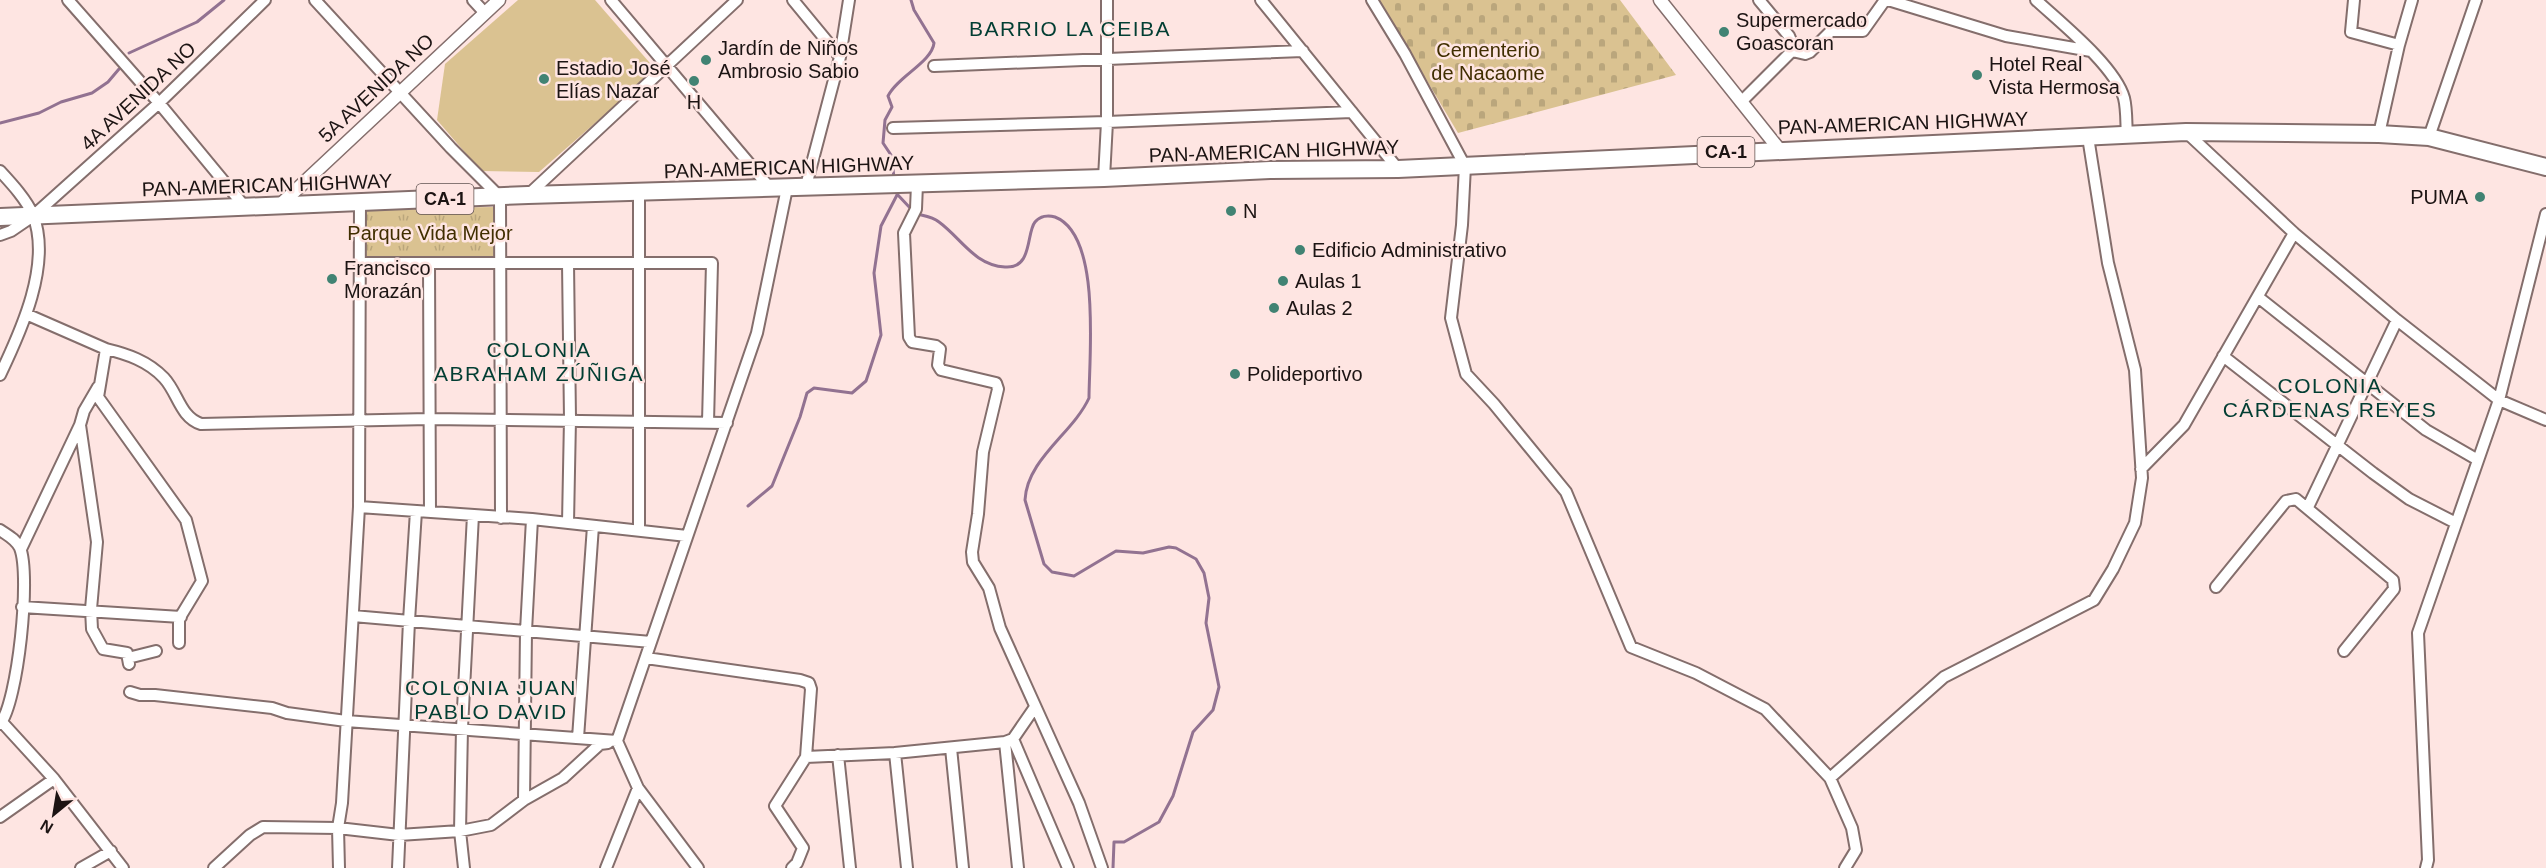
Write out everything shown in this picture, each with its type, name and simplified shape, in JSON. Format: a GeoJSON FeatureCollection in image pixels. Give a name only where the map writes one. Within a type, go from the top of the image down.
{"type":"FeatureCollection","features":[{"type":"Feature","properties":{"kind":"highway","name":"PAN-AMERICAN HIGHWAY"},"geometry":{"type":"LineString","coordinates":[[0,217],[528,195],[1104,178],[1270,170],[1398,169],[1779,149],[2186,132],[2379,134],[2429,137],[2546,166]]}},
{"type":"Feature","properties":{"kind":"street"},"geometry":{"type":"LineString","coordinates":[[68,0],[159,103],[245,207]]}},
{"type":"Feature","properties":{"kind":"street","name":"4A AVENIDA NO"},"geometry":{"type":"LineString","coordinates":[[0,235],[11,231],[33,216],[159,103],[265,0]]}},
{"type":"Feature","properties":{"kind":"street"},"geometry":{"type":"LineString","coordinates":[[315,0],[451,148],[500,197],[501,518]]}},
{"type":"Feature","properties":{"kind":"street"},"geometry":{"type":"LineString","coordinates":[[473,0],[485,13]]}},
{"type":"Feature","properties":{"kind":"street","name":"5A AVENIDA NO"},"geometry":{"type":"LineString","coordinates":[[280,205],[499,0]]}},
{"type":"Feature","properties":{"kind":"street"},"geometry":{"type":"LineString","coordinates":[[611,0],[770,188]]}},
{"type":"Feature","properties":{"kind":"street"},"geometry":{"type":"LineString","coordinates":[[528,195],[737,0]]}},
{"type":"Feature","properties":{"kind":"street"},"geometry":{"type":"LineString","coordinates":[[793,0],[840,57]]}},
{"type":"Feature","properties":{"kind":"street"},"geometry":{"type":"LineString","coordinates":[[806,186],[840,57],[849,0]]}},
{"type":"Feature","properties":{"kind":"street"},"geometry":{"type":"LineString","coordinates":[[1104,178],[1107,122],[1107,0]]}},
{"type":"Feature","properties":{"kind":"street"},"geometry":{"type":"LineString","coordinates":[[1261,0],[1398,169]]}},
{"type":"Feature","properties":{"kind":"street"},"geometry":{"type":"LineString","coordinates":[[1372,0],[1405,54],[1465,166],[1462,225],[1451,318],[1466,374],[1494,404],[1566,492],[1630,647],[1696,673],[1765,709],[1830,778],[1852,828],[1856,850],[1845,868]]}},
{"type":"Feature","properties":{"kind":"street"},"geometry":{"type":"LineString","coordinates":[[1660,0],[1779,149]]}},
{"type":"Feature","properties":{"kind":"street"},"geometry":{"type":"LineString","coordinates":[[1741,102],[1792,51],[1789,36],[1759,0]]}},
{"type":"Feature","properties":{"kind":"street"},"geometry":{"type":"LineString","coordinates":[[1792,51],[1805,54],[1810,52],[1831,31],[1863,31],[1887,0],[2006,36],[2091,51]]}},
{"type":"Feature","properties":{"kind":"street"},"geometry":{"type":"LineString","coordinates":[[2036,0],[2099,59],[2124,98],[2127,136]]}},
{"type":"Feature","properties":{"kind":"street"},"geometry":{"type":"LineString","coordinates":[[2354,0],[2351,32],[2399,45]]}},
{"type":"Feature","properties":{"kind":"street"},"geometry":{"type":"LineString","coordinates":[[2379,134],[2399,45],[2412,0]]}},
{"type":"Feature","properties":{"kind":"street"},"geometry":{"type":"LineString","coordinates":[[2429,137],[2476,0]]}},
{"type":"Feature","properties":{"kind":"street"},"geometry":{"type":"LineString","coordinates":[[934,66],[1303,51]]}},
{"type":"Feature","properties":{"kind":"street"},"geometry":{"type":"LineString","coordinates":[[893,128],[1352,112]]}},
{"type":"Feature","properties":{"kind":"street"},"geometry":{"type":"LineString","coordinates":[[2186,132],[2294,233],[2397,320],[2499,400],[2546,420]]}},
{"type":"Feature","properties":{"kind":"street"},"geometry":{"type":"LineString","coordinates":[[1830,778],[1944,677],[2094,600],[2113,569],[2134,523],[2141,469],[2135,370],[2109,263],[2088,137]]}},
{"type":"Feature","properties":{"kind":"street"},"geometry":{"type":"LineString","coordinates":[[0,171],[20,194],[33,216],[38,242],[35,291],[0,375]]}},
{"type":"Feature","properties":{"kind":"street"},"geometry":{"type":"LineString","coordinates":[[903,184],[916,209],[904,233],[909,337],[912,342],[936,346],[940,349],[938,365],[941,370],[996,383],[998,389],[983,452],[978,514],[972,552],[973,562],[989,588],[1000,628],[1079,803],[1102,868]]}},
{"type":"Feature","properties":{"kind":"street"},"geometry":{"type":"LineString","coordinates":[[698,868],[638,788],[617,741],[727,423],[764,306],[787,188]]}},
{"type":"Feature","properties":{"kind":"street"},"geometry":{"type":"LineString","coordinates":[[639,193],[639,530]]}},
{"type":"Feature","properties":{"kind":"street"},"geometry":{"type":"LineString","coordinates":[[339,868],[338,828],[342,803],[359,507],[360,202]]}},
{"type":"Feature","properties":{"kind":"street"},"geometry":{"type":"LineString","coordinates":[[2426,868],[2428,860],[2418,633],[2499,400],[2546,214]]}},
{"type":"Feature","properties":{"kind":"street"},"geometry":{"type":"LineString","coordinates":[[2141,469],[2184,425],[2294,233]]}},
{"type":"Feature","properties":{"kind":"street"},"geometry":{"type":"LineString","coordinates":[[360,263],[712,263],[708,422]]}},
{"type":"Feature","properties":{"kind":"street"},"geometry":{"type":"LineString","coordinates":[[429,263],[430,512]]}},
{"type":"Feature","properties":{"kind":"street"},"geometry":{"type":"LineString","coordinates":[[567,523],[570,419],[568,263]]}},
{"type":"Feature","properties":{"kind":"street"},"geometry":{"type":"LineString","coordinates":[[2258,297],[2426,430],[2478,460]]}},
{"type":"Feature","properties":{"kind":"street"},"geometry":{"type":"LineString","coordinates":[[26,314],[150,366],[165,380],[186,416],[201,424],[429,419],[570,419],[727,423]]}},
{"type":"Feature","properties":{"kind":"street"},"geometry":{"type":"LineString","coordinates":[[2308,507],[2397,320]]}},
{"type":"Feature","properties":{"kind":"street"},"geometry":{"type":"LineString","coordinates":[[106,348],[98,397],[186,520],[202,581],[181,617],[179,643]]}},
{"type":"Feature","properties":{"kind":"street"},"geometry":{"type":"LineString","coordinates":[[2223,356],[2409,499],[2456,523]]}},
{"type":"Feature","properties":{"kind":"street"},"geometry":{"type":"LineString","coordinates":[[21,549],[80,425],[84,411],[101,381]]}},
{"type":"Feature","properties":{"kind":"street"},"geometry":{"type":"LineString","coordinates":[[80,425],[97,542],[91,611],[92,630],[103,649],[127,653],[128,661],[156,651]]}},
{"type":"Feature","properties":{"kind":"street"},"geometry":{"type":"LineString","coordinates":[[2216,587],[2286,501],[2296,499],[2393,580],[2394,589],[2344,651]]}},
{"type":"Feature","properties":{"kind":"street"},"geometry":{"type":"LineString","coordinates":[[359,507],[532,519],[687,536]]}},
{"type":"Feature","properties":{"kind":"street"},"geometry":{"type":"LineString","coordinates":[[398,868],[409,621],[417,511]]}},
{"type":"Feature","properties":{"kind":"street"},"geometry":{"type":"LineString","coordinates":[[464,868],[460,831],[462,728],[473,515]]}},
{"type":"Feature","properties":{"kind":"street"},"geometry":{"type":"LineString","coordinates":[[524,800],[526,631],[532,519]]}},
{"type":"Feature","properties":{"kind":"street"},"geometry":{"type":"LineString","coordinates":[[578,738],[593,525]]}},
{"type":"Feature","properties":{"kind":"street"},"geometry":{"type":"LineString","coordinates":[[0,530],[16,541],[21,549],[25,576],[15,686],[1,722],[54,779],[123,868]]}},
{"type":"Feature","properties":{"kind":"street"},"geometry":{"type":"LineString","coordinates":[[22,607],[181,617]]}},
{"type":"Feature","properties":{"kind":"street"},"geometry":{"type":"LineString","coordinates":[[353,616],[651,642]]}},
{"type":"Feature","properties":{"kind":"street"},"geometry":{"type":"LineString","coordinates":[[646,658],[807,682],[811,689],[806,757],[775,806],[803,848],[797,863],[792,868]]}},
{"type":"Feature","properties":{"kind":"street"},"geometry":{"type":"LineString","coordinates":[[130,692],[140,695],[155,694],[272,708],[286,713],[346,721],[617,741]]}},
{"type":"Feature","properties":{"kind":"street"},"geometry":{"type":"LineString","coordinates":[[1018,868],[1009,741],[1035,707]]}},
{"type":"Feature","properties":{"kind":"street"},"geometry":{"type":"LineString","coordinates":[[214,868],[250,835],[263,827],[338,828],[399,835],[460,831],[491,825],[524,800],[563,778],[600,744],[617,741]]}},
{"type":"Feature","properties":{"kind":"street"},"geometry":{"type":"LineString","coordinates":[[806,757],[895,753],[1009,741]]}},
{"type":"Feature","properties":{"kind":"street"},"geometry":{"type":"LineString","coordinates":[[1009,741],[1068,868]]}},
{"type":"Feature","properties":{"kind":"street"},"geometry":{"type":"LineString","coordinates":[[951,748],[963,868]]}},
{"type":"Feature","properties":{"kind":"street"},"geometry":{"type":"LineString","coordinates":[[895,753],[907,868]]}},
{"type":"Feature","properties":{"kind":"street"},"geometry":{"type":"LineString","coordinates":[[838,755],[850,868]]}},
{"type":"Feature","properties":{"kind":"street"},"geometry":{"type":"LineString","coordinates":[[0,817],[54,779]]}},
{"type":"Feature","properties":{"kind":"street"},"geometry":{"type":"LineString","coordinates":[[606,868],[638,788]]}},
{"type":"Feature","properties":{"kind":"street"},"geometry":{"type":"LineString","coordinates":[[81,868],[111,851]]}},
{"type":"Feature","properties":{"kind":"green space","name":"Estadio José Elías Nazar"},"geometry":{"type":"Polygon","coordinates":[[[518,0],[595,0],[656,70],[539,172],[481,171],[437,120],[445,64],[518,0]]]}},
{"type":"Feature","properties":{"kind":"green space","name":"Cementerio de Nacaome"},"geometry":{"type":"Polygon","coordinates":[[[1379,0],[1620,0],[1676,75],[1458,133],[1379,0]]]}},
{"type":"Feature","properties":{"kind":"green space","name":"Parque Vida Mejor"},"geometry":{"type":"Polygon","coordinates":[[[495,207],[495,257],[365,256],[365,209],[495,207]]]}},
{"type":"Feature","properties":{"kind":"waterway"},"geometry":{"type":"LineString","coordinates":[[129,53],[197,22],[224,0]]}},
{"type":"Feature","properties":{"kind":"waterway"},"geometry":{"type":"LineString","coordinates":[[894,177],[891,155],[883,143],[885,120],[892,107],[888,96],[892,89],[927,57],[934,43],[914,10],[911,0]]}},
{"type":"Feature","properties":{"kind":"waterway"},"geometry":{"type":"LineString","coordinates":[[0,123],[39,113],[61,102],[92,93],[108,82],[119,69]]}},
{"type":"Feature","properties":{"kind":"waterway"},"geometry":{"type":"LineString","coordinates":[[897,194],[912,210]]}},
{"type":"Feature","properties":{"kind":"waterway"},"geometry":{"type":"LineString","coordinates":[[748,506],[772,486],[800,417],[807,393],[814,388],[852,393],[866,381],[881,335],[874,273],[881,226],[897,195]]}},
{"type":"Feature","properties":{"kind":"waterway"},"geometry":{"type":"LineString","coordinates":[[917,214],[937,220],[976,256],[994,265],[1014,266],[1020,262],[1027,249],[1032,227],[1044,216],[1055,217],[1070,228],[1080,247],[1090,299],[1089,398],[1073,423],[1042,459],[1028,485],[1025,500],[1044,564],[1052,572],[1074,576],[1116,551],[1143,553],[1169,547],[1176,548],[1196,559],[1204,573],[1209,598],[1206,623],[1219,687],[1213,710],[1193,732],[1173,796],[1159,822],[1124,842],[1114,842],[1113,868]]}},
{"type":"Feature","properties":{"kind":"place","name":"Supermercado Goascoran"},"geometry":{"type":"Point","coordinates":[1724,32]}},
{"type":"Feature","properties":{"kind":"place","name":"Jardín de Niños Ambrosio Sabio"},"geometry":{"type":"Point","coordinates":[706,60]}},
{"type":"Feature","properties":{"kind":"place","name":"Hotel Real Vista Hermosa"},"geometry":{"type":"Point","coordinates":[1977,75]}},
{"type":"Feature","properties":{"kind":"place","name":"Estadio José Elías Nazar"},"geometry":{"type":"Point","coordinates":[544,79]}},
{"type":"Feature","properties":{"kind":"place","name":"H"},"geometry":{"type":"Point","coordinates":[694,81]}},
{"type":"Feature","properties":{"kind":"place","name":"PUMA"},"geometry":{"type":"Point","coordinates":[2480,197]}},
{"type":"Feature","properties":{"kind":"place","name":"N"},"geometry":{"type":"Point","coordinates":[1231,211]}},
{"type":"Feature","properties":{"kind":"place","name":"Edificio Administrativo"},"geometry":{"type":"Point","coordinates":[1300,250]}},
{"type":"Feature","properties":{"kind":"place","name":"Francisco Morazán"},"geometry":{"type":"Point","coordinates":[332,279]}},
{"type":"Feature","properties":{"kind":"place","name":"Aulas 1"},"geometry":{"type":"Point","coordinates":[1283,281]}},
{"type":"Feature","properties":{"kind":"place","name":"Aulas 2"},"geometry":{"type":"Point","coordinates":[1274,308]}},
{"type":"Feature","properties":{"kind":"place","name":"Polideportivo"},"geometry":{"type":"Point","coordinates":[1235,374]}},
{"type":"Feature","properties":{"kind":"district","name":"BARRIO LA CEIBA"},"geometry":{"type":"Point","coordinates":[1070,28]}},
{"type":"Feature","properties":{"kind":"district","name":"COLONIA ABRAHAM ZÚÑIGA"},"geometry":{"type":"Point","coordinates":[539,361]}},
{"type":"Feature","properties":{"kind":"district","name":"COLONIA CÁRDENAS REYES"},"geometry":{"type":"Point","coordinates":[2330,397]}},
{"type":"Feature","properties":{"kind":"district","name":"COLONIA JUAN PABLO DAVID"},"geometry":{"type":"Point","coordinates":[491,699]}}]}
